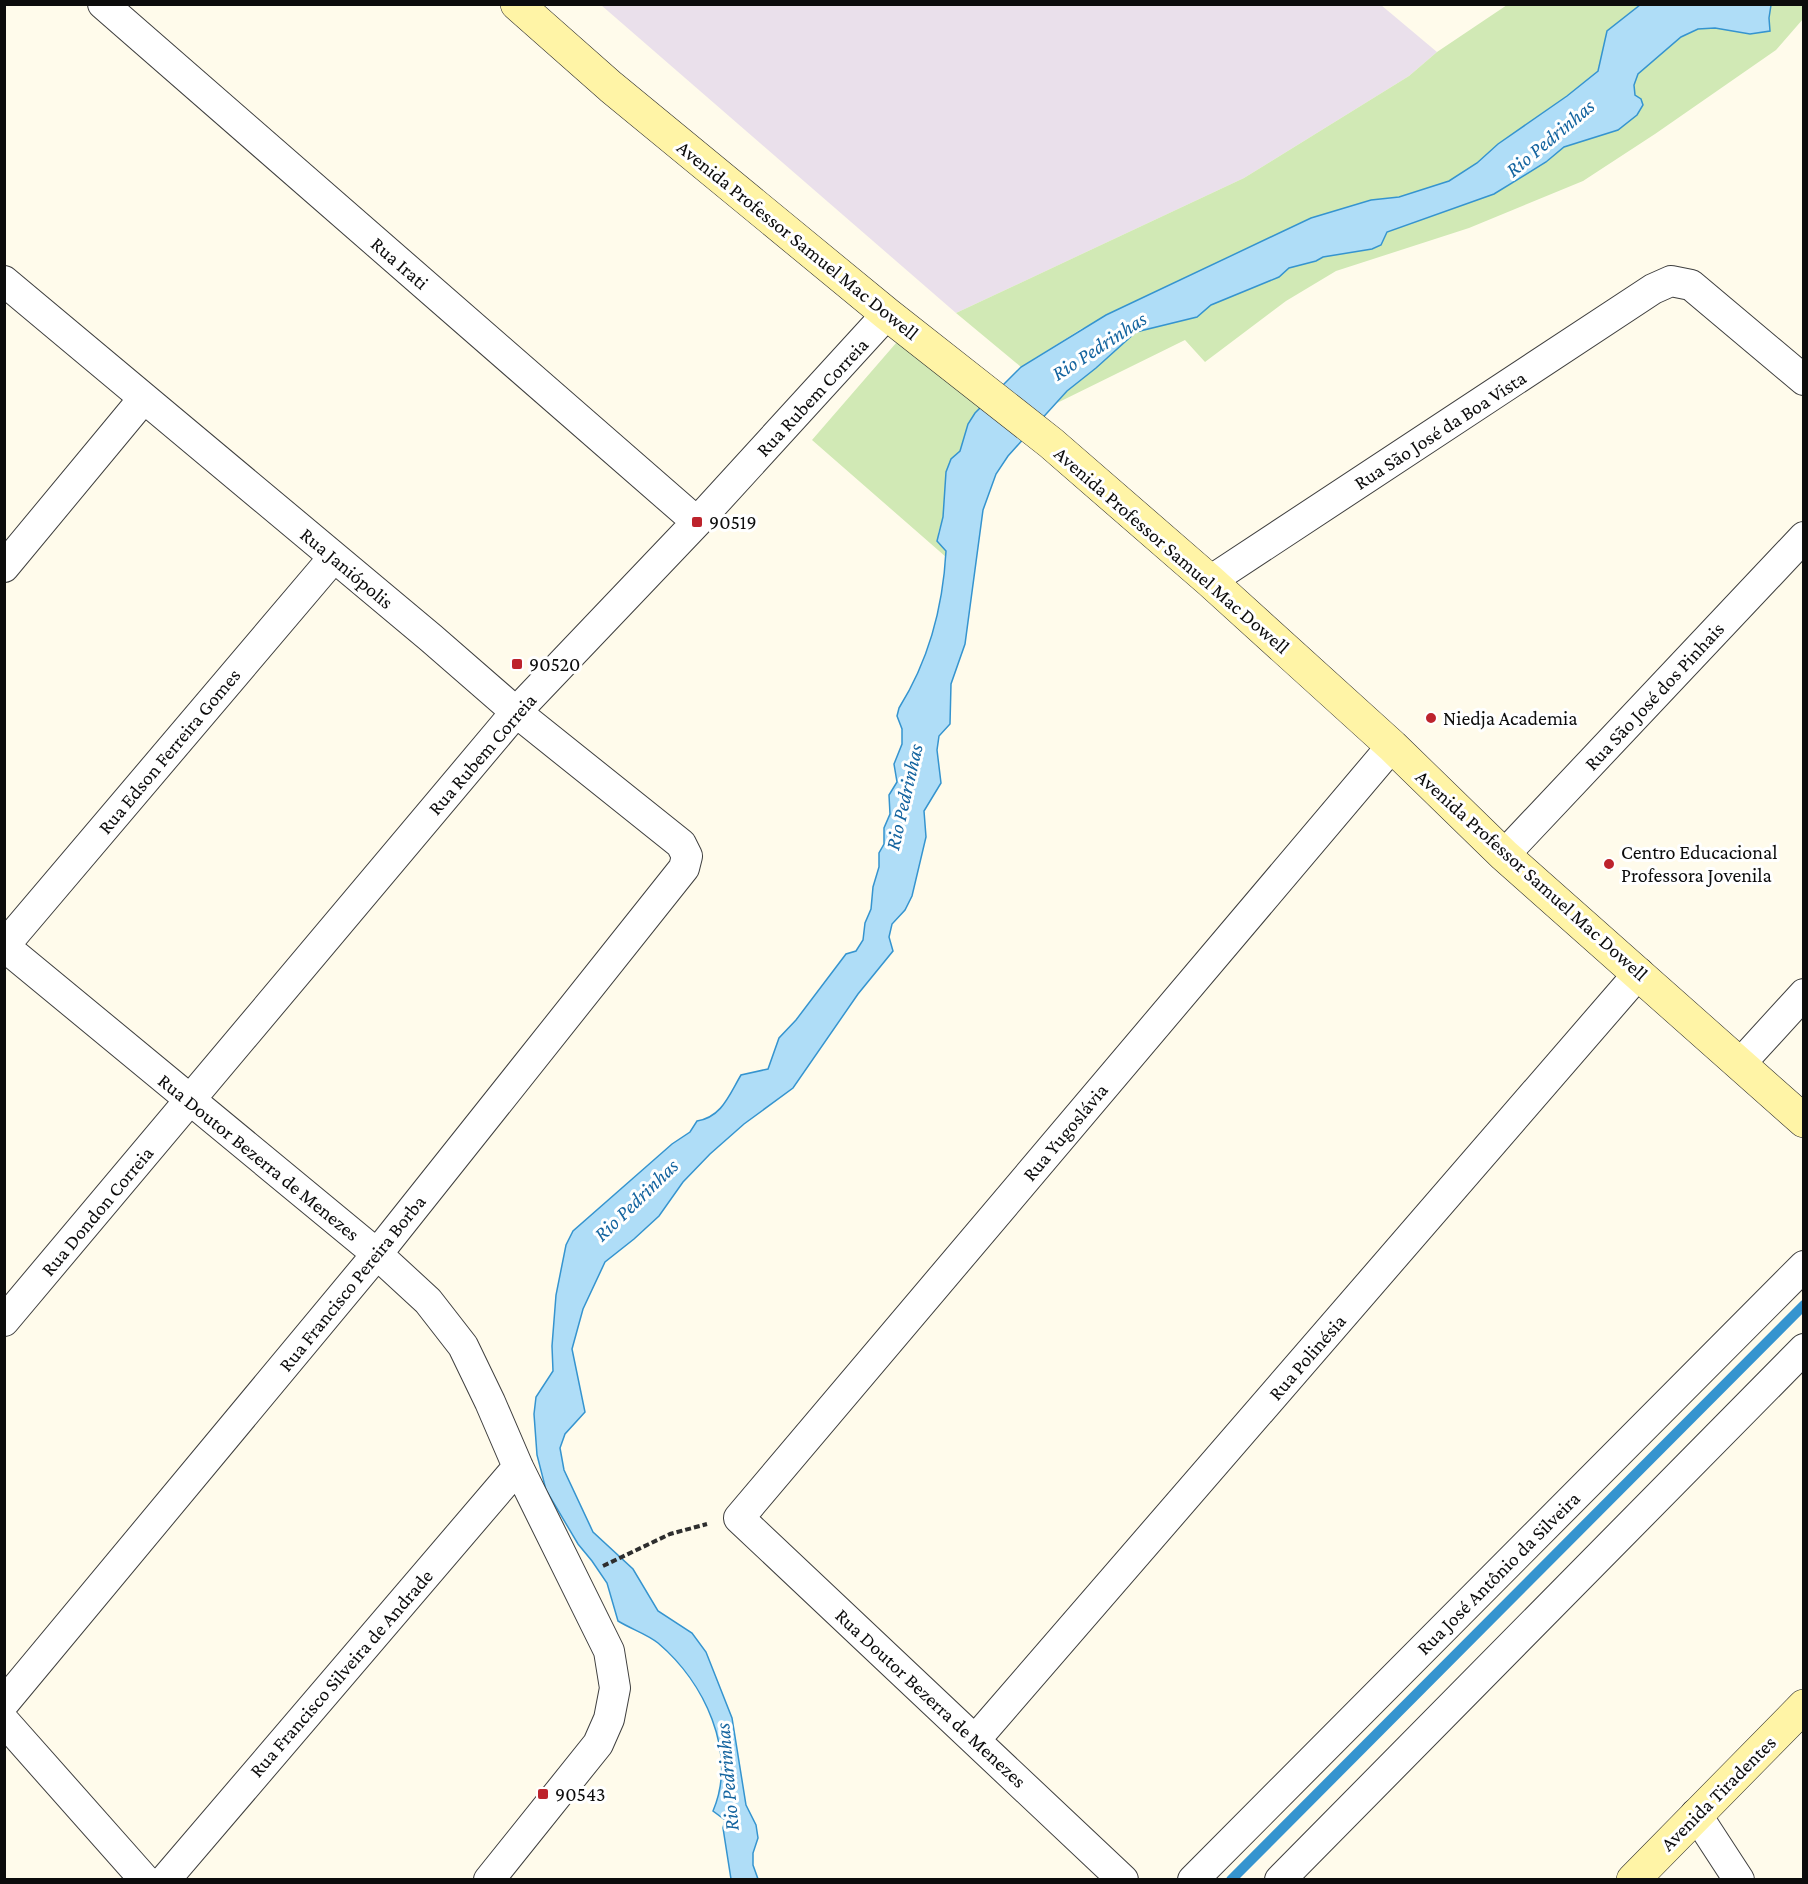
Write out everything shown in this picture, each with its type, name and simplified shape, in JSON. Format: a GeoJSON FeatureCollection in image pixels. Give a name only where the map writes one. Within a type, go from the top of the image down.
{"type":"FeatureCollection","features":[{"type":"Feature","properties":{"kind":"street","name":"Rua Irati"},"geometry":{"type":"LineString","coordinates":[[103,4],[697,522]]}},
{"type":"Feature","properties":{"kind":"street","name":"Avenida Professor Samuel Mac Dowell"},"geometry":{"type":"LineString","coordinates":[[517,4],[611,87],[888,314],[1051,443],[1210,581],[1392,746],[1504,855],[1803,1121]]}},
{"type":"Feature","properties":{"kind":"street","name":"Rua Janiópolis"},"geometry":{"type":"LineString","coordinates":[[4,281],[516,712],[681,844],[687,856]]}},
{"type":"Feature","properties":{"kind":"street","name":"Rua São José da Boa Vista"},"geometry":{"type":"LineString","coordinates":[[1210,581],[1653,289],[1671,281],[1691,285],[1803,381]]}},
{"type":"Feature","properties":{"kind":"street","name":"Rua Rubem Correia"},"geometry":{"type":"LineString","coordinates":[[189,1100],[516,712],[697,522],[888,314]]}},
{"type":"Feature","properties":{"kind":"street"},"geometry":{"type":"LineString","coordinates":[[4,567],[144,398]]}},
{"type":"Feature","properties":{"kind":"street","name":"Rua São José dos Pinhais"},"geometry":{"type":"LineString","coordinates":[[1504,855],[1803,537]]}},
{"type":"Feature","properties":{"kind":"street","name":"Rua Edson Ferreira Gomes"},"geometry":{"type":"LineString","coordinates":[[4,946],[333,557]]}},
{"type":"Feature","properties":{"kind":"street","name":"Rua Yugoslávia"},"geometry":{"type":"LineString","coordinates":[[739,1518],[1392,746]]}},
{"type":"Feature","properties":{"kind":"street","name":"Rua Francisco Pereira Borba"},"geometry":{"type":"LineString","coordinates":[[4,1703],[377,1254],[684,868],[687,856]]}},
{"type":"Feature","properties":{"kind":"street","name":"Rua Doutor Bezerra de Menezes"},"geometry":{"type":"LineString","coordinates":[[4,946],[377,1254],[428,1301],[463,1346],[518,1467],[609,1651],[615,1688],[609,1719],[598,1744],[489,1880]]}},
{"type":"Feature","properties":{"kind":"street","name":"Rua Polinésia"},"geometry":{"type":"LineString","coordinates":[[975,1740],[1639,973]]}},
{"type":"Feature","properties":{"kind":"street"},"geometry":{"type":"LineString","coordinates":[[1740,1064],[1803,994]]}},
{"type":"Feature","properties":{"kind":"street","name":"Rua Dondon Correia"},"geometry":{"type":"LineString","coordinates":[[4,1321],[189,1100]]}},
{"type":"Feature","properties":{"kind":"street","name":"Rua José Antônio da Silveira"},"geometry":{"type":"LineString","coordinates":[[1193,1880],[1803,1266]]}},
{"type":"Feature","properties":{"kind":"street"},"geometry":{"type":"LineString","coordinates":[[1280,1880],[1803,1349]]}},
{"type":"Feature","properties":{"kind":"street","name":"Rua Francisco Silveira de Andrade"},"geometry":{"type":"LineString","coordinates":[[165,1880],[518,1467]]}},
{"type":"Feature","properties":{"kind":"street","name":"Rua Doutor Bezerra de Menezes"},"geometry":{"type":"LineString","coordinates":[[739,1518],[1123,1880]]}},
{"type":"Feature","properties":{"kind":"street","name":"Avenida Tiradentes"},"geometry":{"type":"LineString","coordinates":[[1633,1880],[1803,1706]]}},
{"type":"Feature","properties":{"kind":"street"},"geometry":{"type":"LineString","coordinates":[[4,1721],[145,1880]]}},
{"type":"Feature","properties":{"kind":"street"},"geometry":{"type":"LineString","coordinates":[[1696,1814],[1739,1880]]}},
{"type":"Feature","properties":{"kind":"path"},"geometry":{"type":"LineString","coordinates":[[597,1570],[670,1534],[699,1525]]}},
{"type":"Feature","properties":{"kind":"shaded area"},"geometry":{"type":"Polygon","coordinates":[[[601,5],[1381,5],[1437,52],[1409,76],[1244,178],[956,313],[601,5]]]}},
{"type":"Feature","properties":{"kind":"green space"},"geometry":{"type":"Polygon","coordinates":[[[1507,5],[1640,5],[1607,31],[1598,70],[1567,96],[1498,144],[1477,163],[1449,182],[1399,197],[1371,200],[1081,329],[1021,367],[956,313],[1244,178],[1409,76],[1437,52],[1507,5]]]}},
{"type":"Feature","properties":{"kind":"green space"},"geometry":{"type":"Polygon","coordinates":[[[1771,5],[1803,5],[1803,19],[1776,50],[1583,181],[1469,228],[1336,271],[1286,301],[1205,362],[1185,340],[1057,403],[1067,391],[1136,332],[1197,317],[1211,305],[1279,277],[1289,268],[1323,257],[1372,249],[1381,245],[1387,232],[1494,194],[1546,162],[1564,147],[1618,130],[1635,96],[1634,85],[1638,74],[1681,37],[1698,29],[1715,28],[1750,34],[1770,30],[1771,5]]]}},
{"type":"Feature","properties":{"kind":"green space"},"geometry":{"type":"Polygon","coordinates":[[[903,335],[988,400],[968,424],[960,451],[951,459],[946,472],[943,517],[938,533],[946,551],[946,557],[812,440],[903,335]]]}},
{"type":"Feature","properties":{"kind":"water","name":"Rio Pedrinhas"},"geometry":{"type":"Polygon","coordinates":[[[1640,5],[1771,5],[1770,31],[1750,34],[1715,28],[1698,29],[1681,37],[1638,74],[1634,85],[1635,95],[1641,99],[1643,105],[1637,115],[1618,130],[1564,147],[1546,162],[1494,194],[1387,232],[1381,245],[1372,249],[1323,257],[1289,268],[1279,277],[1211,305],[1197,317],[1136,332],[1067,391],[1008,456],[996,474],[983,510],[965,644],[951,684],[950,724],[939,736],[937,750],[941,783],[924,811],[926,837],[912,896],[905,910],[892,924],[889,937],[893,951],[858,994],[793,1088],[744,1124],[710,1154],[683,1182],[659,1216],[605,1262],[583,1309],[572,1349],[585,1412],[565,1434],[560,1448],[564,1470],[593,1532],[633,1569],[658,1611],[692,1633],[706,1652],[732,1718],[746,1805],[756,1825],[758,1838],[753,1853],[753,1865],[758,1879],[731,1879],[723,1828],[725,1820],[713,1811],[720,1788],[719,1742],[702,1698],[690,1677],[658,1643],[618,1621],[607,1583],[578,1544],[546,1490],[537,1455],[534,1414],[536,1397],[553,1371],[552,1346],[556,1295],[566,1245],[573,1231],[672,1144],[690,1132],[697,1121],[706,1119],[719,1110],[741,1075],[768,1069],[779,1038],[796,1020],[846,954],[856,951],[863,940],[879,867],[879,853],[884,844],[884,828],[890,814],[889,795],[897,782],[894,764],[902,744],[902,729],[897,716],[926,652],[942,592],[946,551],[937,541],[943,517],[946,472],[951,459],[960,451],[968,424],[975,413],[1021,367],[1106,315],[1311,218],[1371,200],[1399,197],[1449,181],[1477,163],[1498,144],[1567,96],[1598,71],[1607,31],[1640,5]]]}},
{"type":"Feature","properties":{"kind":"waterway"},"geometry":{"type":"LineString","coordinates":[[1231,1880],[1804,1305]]}},
{"type":"Feature","properties":{"kind":"place","name":"90519"},"geometry":{"type":"Point","coordinates":[697,522]}},
{"type":"Feature","properties":{"kind":"place","name":"90520"},"geometry":{"type":"Point","coordinates":[517,664]}},
{"type":"Feature","properties":{"kind":"place","name":"Niedja Academia"},"geometry":{"type":"Point","coordinates":[1431,718]}},
{"type":"Feature","properties":{"kind":"place","name":"Centro Educacional Professora Jovenila"},"geometry":{"type":"Point","coordinates":[1609,864]}},
{"type":"Feature","properties":{"kind":"place","name":"90543"},"geometry":{"type":"Point","coordinates":[543,1794]}}]}
